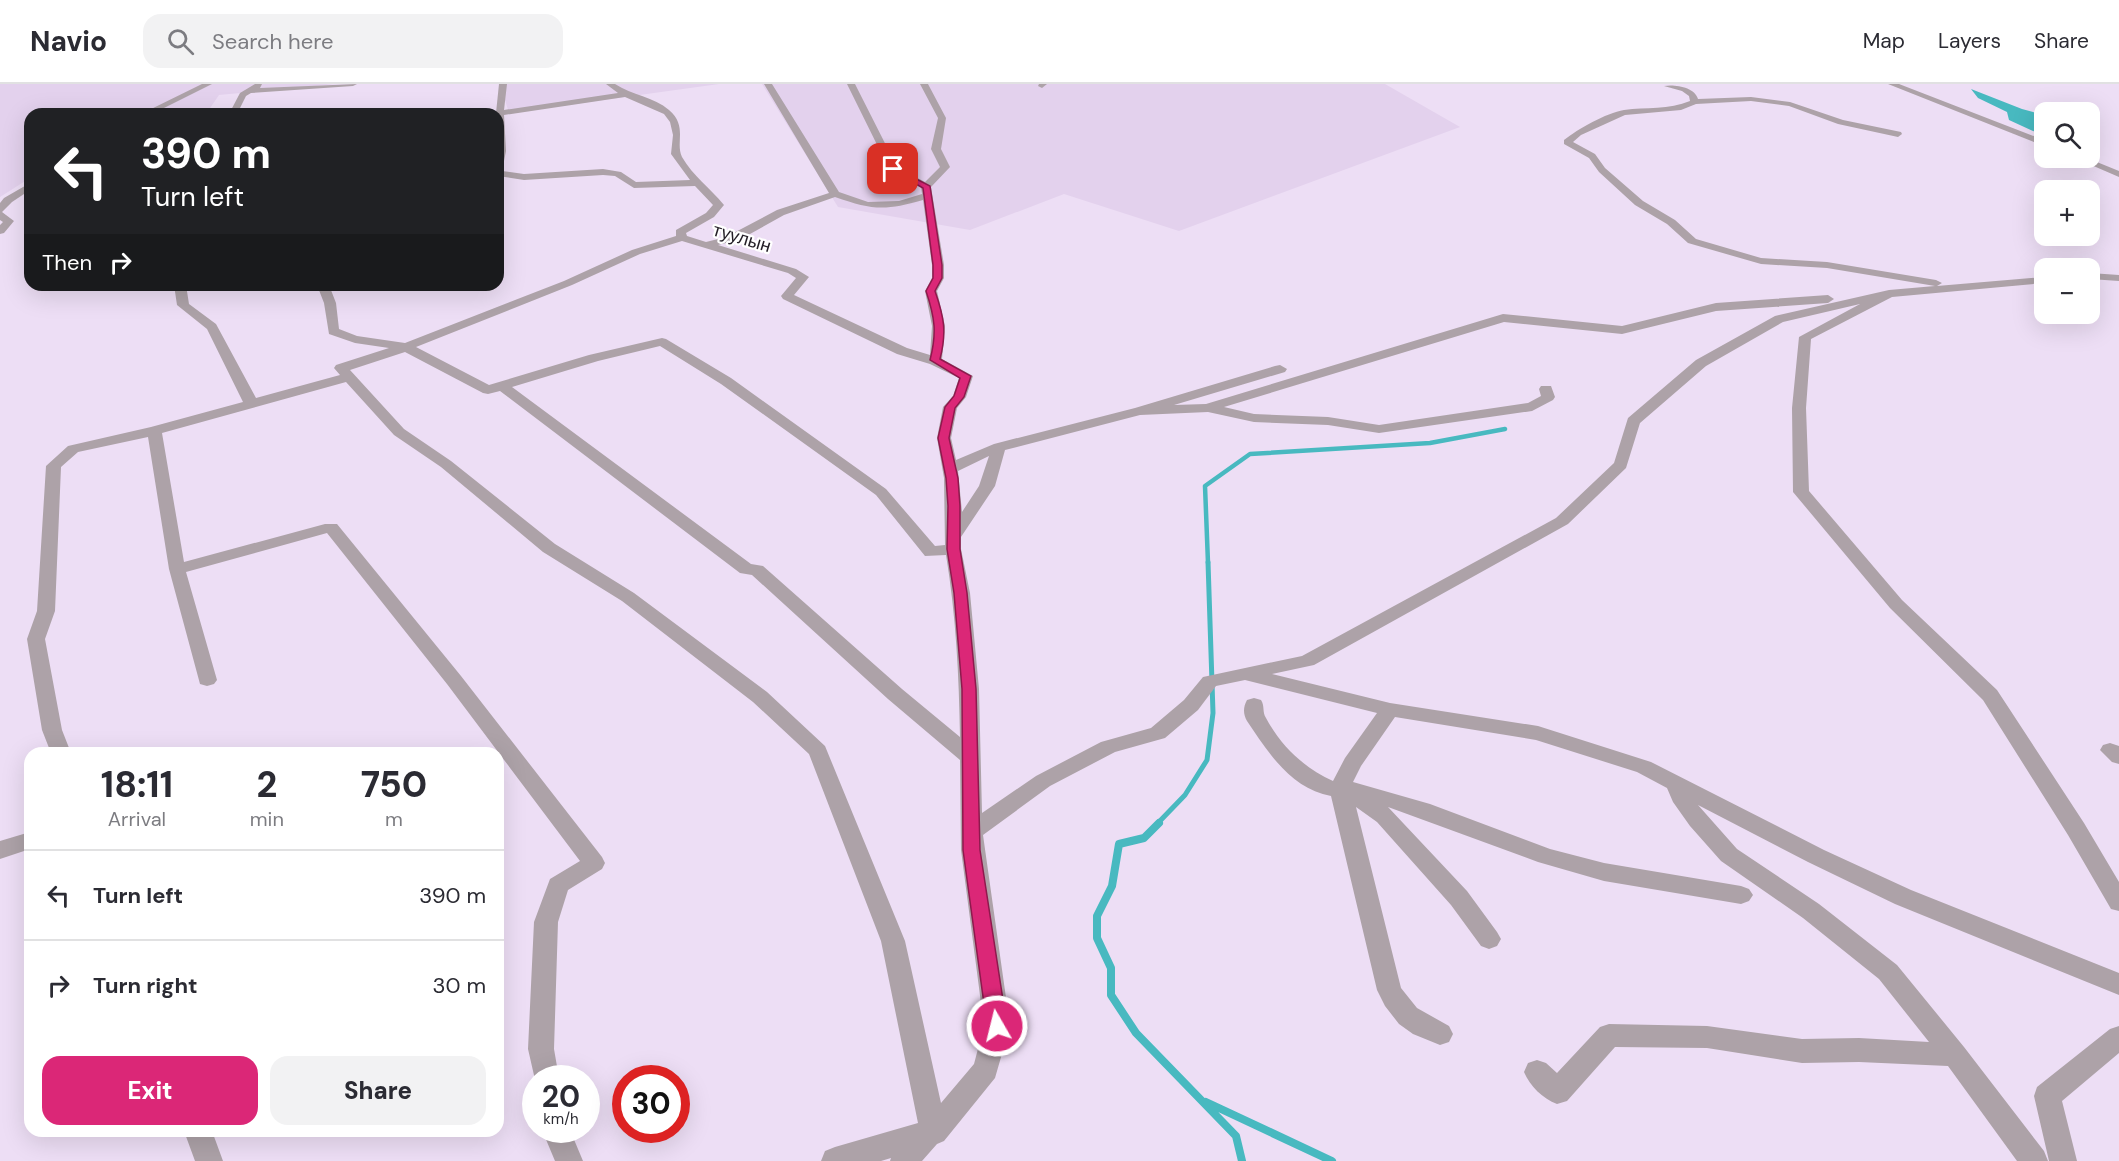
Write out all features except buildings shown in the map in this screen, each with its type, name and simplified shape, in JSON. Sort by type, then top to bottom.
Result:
[{"type":"street","points":[[158,108],[208,84]]},
{"type":"street","points":[[236,108],[243,95],[261,84]]},
{"type":"street","points":[[249,91],[353,84]]},
{"type":"street","points":[[501,108],[503,84]]},
{"type":"street","points":[[610,84],[664,110],[676,124],[679,138],[676,154],[718,205],[710,215],[680,232],[682,238],[636,252],[567,283],[406,347],[341,368],[399,432],[446,464],[549,548],[628,597],[760,697],[818,751],[893,941],[931,1133]]},
{"type":"street","points":[[768,84],[835,194]]},
{"type":"street","points":[[851,84],[893,169],[927,191],[938,265],[938,278],[931,291],[938,314],[941,339],[935,360],[966,376],[959,397],[950,407],[944,438],[954,506],[953,544],[961,593],[969,689],[971,832],[997,1026],[986,1070],[904,1161]]},
{"type":"street","points":[[703,243],[723,243],[752,231],[771,216],[835,194],[867,205],[899,204],[927,191],[945,167],[936,149],[942,118],[924,84]]},
{"type":"street","points":[[1892,84],[2034,139]]},
{"type":"street","points":[[1664,85],[1690,91],[1709,100],[1751,99],[1790,104],[1841,122],[1898,134]]},
{"type":"street","points":[[1690,91],[1681,108],[1623,113],[1578,133],[1567,142],[1592,156],[1602,170],[1639,203],[1671,222],[1692,241],[1743,258],[1827,264],[1962,288]]},
{"type":"street","points":[[504,112],[627,94]]},
{"type":"street","points":[[2100,166],[2119,174]]},
{"type":"street","points":[[504,173],[524,177],[603,172],[618,174],[634,185],[699,183]]},
{"type":"street","points":[[0,210],[8,200],[24,190]]},
{"type":"street","points":[[0,215],[9,221],[0,231]]},
{"type":"street","name":"туулын","points":[[682,238],[792,271],[803,277],[786,296],[902,351],[935,360]]},
{"type":"street","points":[[2100,277],[2119,278]]},
{"type":"street","points":[[1140,411],[1207,408],[1503,318],[1622,330],[1716,307],[2034,281]]},
{"type":"street","points":[[181,291],[183,305],[212,327],[250,403]]},
{"type":"street","points":[[325,291],[330,303],[333,332],[355,339],[406,347],[488,390],[594,358],[662,342],[726,381],[881,492],[931,552],[953,544],[987,486],[999,447]]},
{"type":"street","points":[[971,832],[1043,781],[1108,747],[1158,733],[1191,705],[1210,681],[1307,661],[1562,521],[1621,465],[1633,421],[1701,363],[1779,319],[1889,294]]},
{"type":"street","points":[[1889,294],[1805,337],[1799,408],[1801,492],[1896,604],[1990,695],[2076,829],[2119,902]]},
{"type":"street","points":[[950,469],[989,450],[1140,411],[1280,369]]},
{"type":"street","points":[[59,747],[52,730],[36,639],[46,611],[54,466],[74,449],[154,431],[348,378]]},
{"type":"street","points":[[501,385],[746,568],[758,570],[895,694],[970,757]]},
{"type":"street","points":[[1207,408],[1254,418],[1328,421],[1379,429],[1532,407],[1548,397],[1546,389]]},
{"type":"street","points":[[154,431],[177,569],[207,680]]},
{"type":"street","points":[[177,569],[331,527],[454,680],[594,863],[558,885],[546,922],[541,1049],[544,1065]]},
{"type":"street","points":[[1244,674],[1390,710],[1538,733],[1644,767],[1816,856],[1904,897],[2119,984]]},
{"type":"street","points":[[1254,705],[1254,716],[1278,751],[1297,771],[1328,788],[1359,790],[1422,810],[1546,856],[1604,872],[1741,895]]},
{"type":"street","points":[[1390,710],[1352,763],[1340,789],[1350,822],[1365,897],[1389,990],[1399,1006],[1416,1024],[1440,1034]]},
{"type":"street","points":[[1675,782],[1681,797],[1698,820],[1729,855],[1811,911],[1888,972],[1955,1055],[2034,1161]]},
{"type":"street","points":[[1340,789],[1357,796],[1385,816],[1459,898],[1489,939]]},
{"type":"street","points":[[0,850],[24,842]]},
{"type":"street","points":[[1537,1072],[1557,1092],[1609,1035],[1707,1037],[1802,1051],[1859,1050],[1955,1055]]},
{"type":"street","points":[[2063,1161],[2047,1096],[2119,1037]]},
{"type":"street","points":[[835,1161],[931,1133]]},
{"type":"street","points":[[200,1137],[209,1161]]},
{"type":"street","points":[[561,1143],[569,1161]]},
{"type":"shaded area","points":[[0,84],[336,84],[219,95],[210,108],[24,108],[24,182],[0,197]]},
{"type":"shaded area","points":[[500,84],[719,84],[509,113]]},
{"type":"shaded area","points":[[762,84],[1385,84],[1460,127],[1179,231],[1064,194],[970,230],[838,207]]},
{"type":"water","points":[[1971,89],[2034,112],[2034,131],[2009,120],[2007,112],[1978,98]]},
{"type":"waterway","points":[[1208,563],[1205,486],[1250,454],[1430,443],[1505,429]]},
{"type":"waterway","points":[[1157,824],[1185,795],[1207,760],[1213,713],[1208,562]]},
{"type":"waterway","points":[[1159,823],[1144,838],[1119,844],[1112,886],[1097,916],[1097,938],[1111,968],[1111,995],[1136,1033],[1236,1136],[1242,1161]]},
{"type":"waterway","points":[[1206,1102],[1332,1161]]},
{"type":"route","points":[[893,169],[926,186],[928,213],[938,265],[938,278],[931,291],[938,314],[941,339],[935,360],[966,376],[959,397],[950,407],[944,438],[952,478],[953,549],[961,593],[969,689],[972,850],[997,1026]]}]
